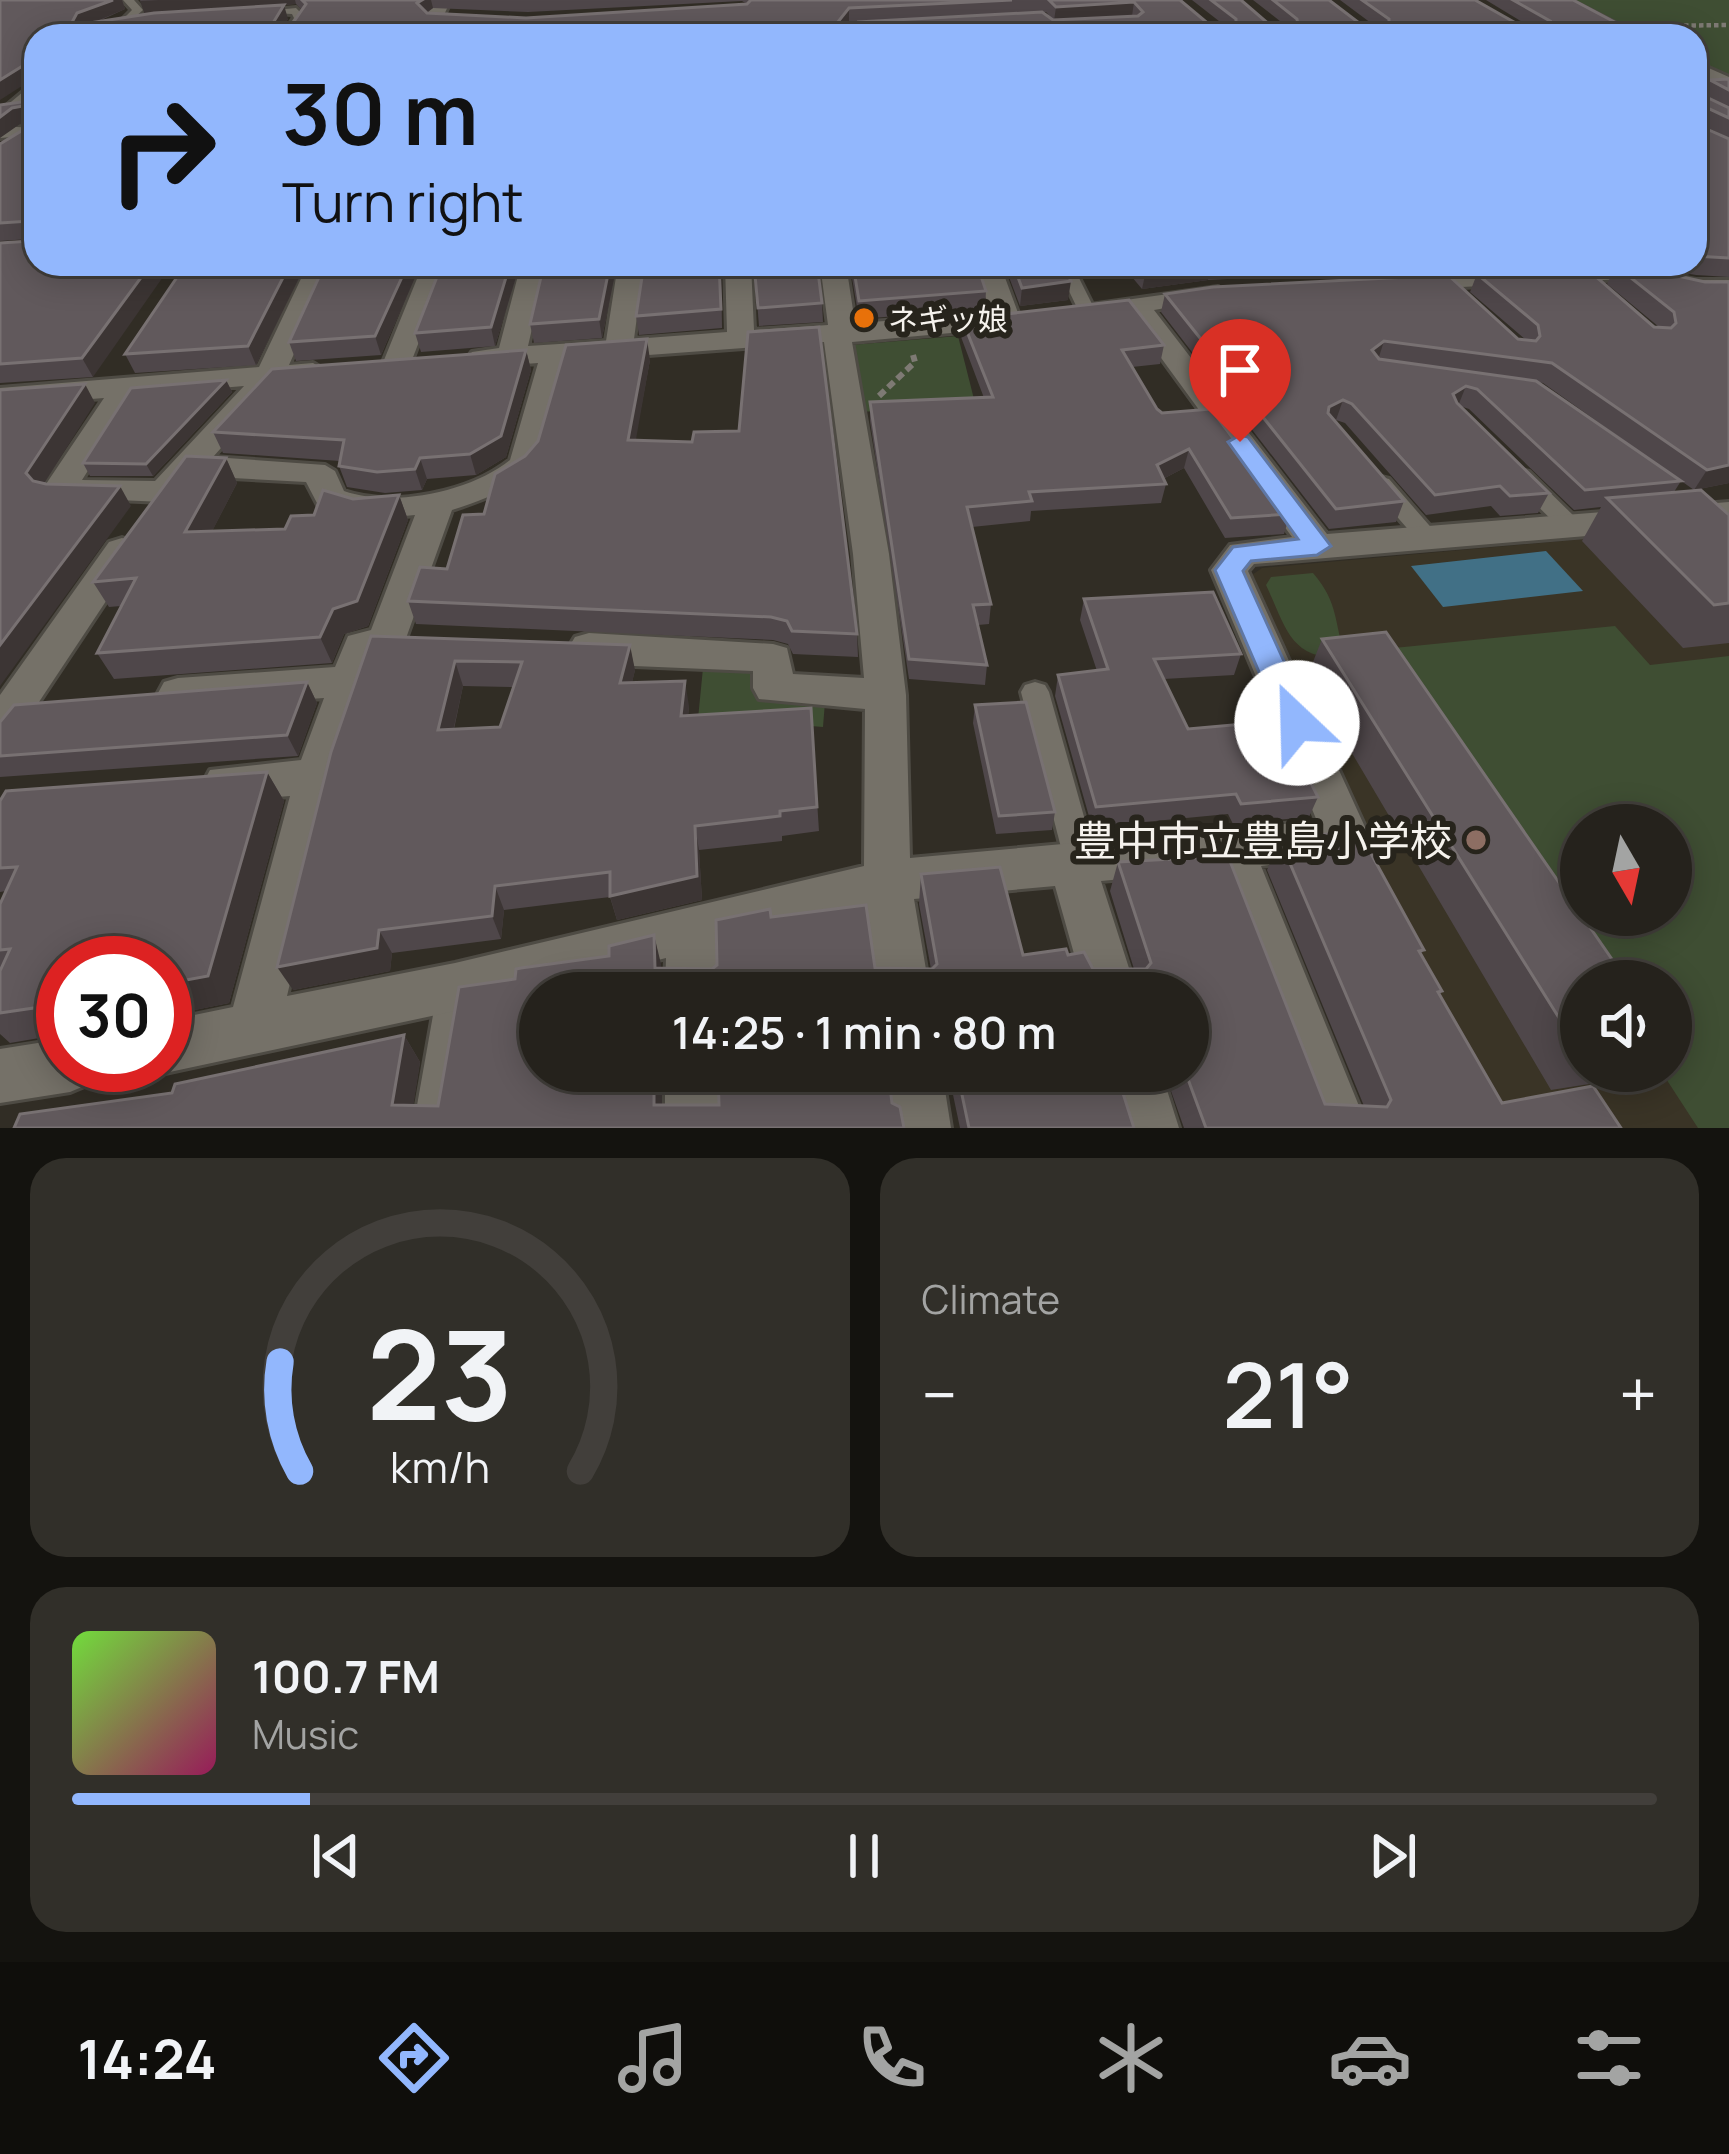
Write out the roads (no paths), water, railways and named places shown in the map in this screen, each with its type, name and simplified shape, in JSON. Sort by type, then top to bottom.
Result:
[{"type":"street","points":[[430,24],[443,0]]},
{"type":"street","points":[[1557,0],[1606,24]]},
{"type":"street","points":[[433,18],[457,19]]},
{"type":"street","points":[[6,717],[175,479],[270,376],[316,276]]},
{"type":"street","points":[[433,276],[408,364],[1030,319],[1208,292],[1245,292]]},
{"type":"street","points":[[512,355],[531,276]]},
{"type":"street","points":[[619,347],[629,276]]},
{"type":"street","points":[[739,276],[741,340]]},
{"type":"street","points":[[840,276],[842,334],[838,342],[871,554],[886,695],[887,881],[901,972]]},
{"type":"street","points":[[996,276],[1030,319]]},
{"type":"street","points":[[1197,276],[1208,292]]},
{"type":"street","points":[[1377,284],[1527,276]]},
{"type":"street","points":[[1650,276],[1696,288],[1729,288]]},
{"type":"street","points":[[1136,305],[1317,546]]},
{"type":"street","points":[[128,353],[115,388],[59,490],[313,472],[323,478],[330,498],[362,508],[437,503],[519,470],[526,462],[555,352]]},
{"type":"street","points":[[0,397],[333,370]]},
{"type":"street","points":[[386,641],[437,503]]},
{"type":"street","points":[[192,1042],[455,986],[887,881],[1347,838],[1229,570],[1243,553],[1570,526],[1709,509]]},
{"type":"street","points":[[253,1030],[317,776],[362,646],[386,641],[433,645]]},
{"type":"street","points":[[545,650],[587,651],[589,646],[773,658],[773,688],[886,695]]},
{"type":"street","points":[[150,695],[349,681]]},
{"type":"street","points":[[6,717],[58,703]]},
{"type":"street","points":[[181,787],[317,776]]},
{"type":"street","points":[[1231,849],[1340,1128]]},
{"type":"street","points":[[1077,863],[1106,972]]},
{"type":"street","points":[[691,929],[691,972]]},
{"type":"street","points":[[0,1076],[36,1070]]},
{"type":"street","points":[[692,1092],[693,1128]]},
{"type":"street","points":[[918,1092],[923,1128]]},
{"type":"street","points":[[1140,1092],[1151,1128]]},
{"type":"lane","points":[[124,24],[138,10],[128,0]]},
{"type":"lane","points":[[240,13],[296,10],[300,18],[296,24]]},
{"type":"lane","points":[[129,24],[151,20]]},
{"type":"lane","points":[[1070,276],[1088,312]]},
{"type":"lane","points":[[1582,276],[1610,299]]},
{"type":"lane","points":[[1507,463],[1570,526]]},
{"type":"lane","points":[[1365,466],[1426,537]]},
{"type":"lane","points":[[1035,692],[1077,863]]},
{"type":"lane","points":[[432,1128],[455,986]]},
{"type":"water","points":[[1546,551],[1583,591],[1443,607],[1411,566]]},
{"type":"place","name":"ネギッ娘","points":[[864,318]]},
{"type":"place","name":"豊中市立豊島小学校","points":[[1476,840]]}]
